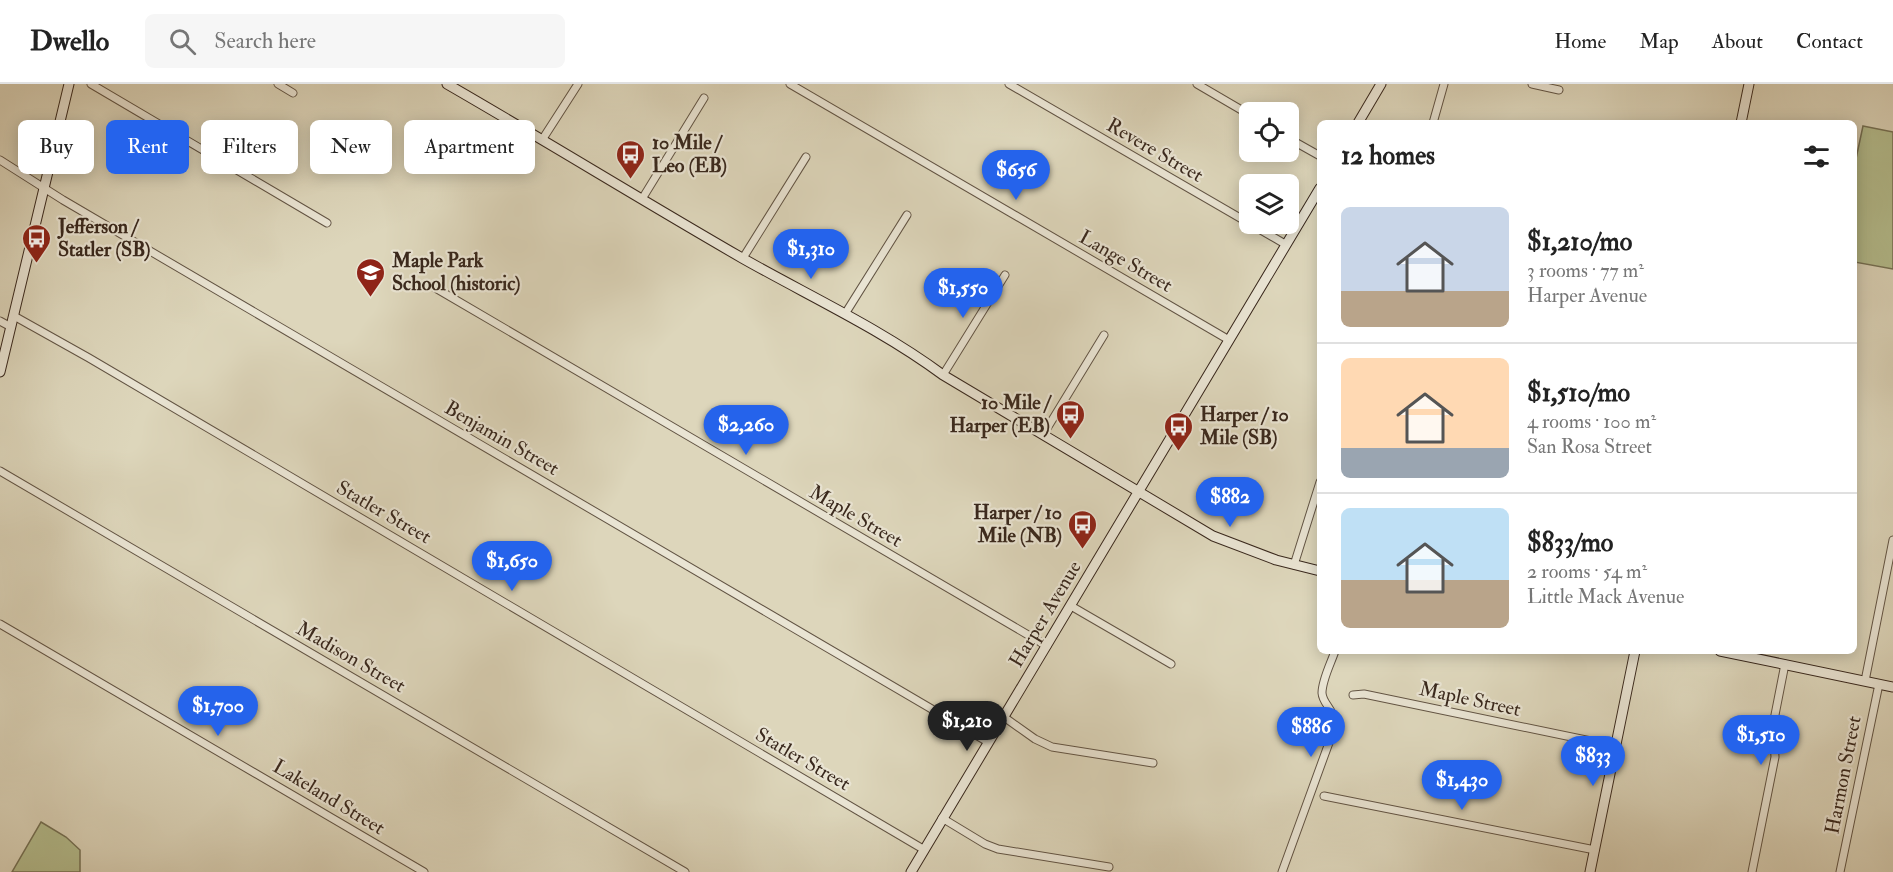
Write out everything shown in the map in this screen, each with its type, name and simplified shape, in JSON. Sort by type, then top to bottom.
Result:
[{"type":"main road","points":[[0,372],[69,84]]},
{"type":"main road","points":[[448,84],[743,258],[845,314],[1213,536],[1250,551],[1317,570]]},
{"type":"main road","points":[[1360,120],[1382,84]]},
{"type":"main road","points":[[1742,120],[1749,84]]},
{"type":"main road","name":"Harper Avenue","points":[[911,872],[1317,193]]},
{"type":"main road","points":[[1590,872],[1634,654]]},
{"type":"main road","points":[[1735,654],[1893,687]]},
{"type":"street","points":[[92,84],[327,223]]},
{"type":"street","points":[[278,84],[292,93]]},
{"type":"street","points":[[542,140],[578,84]]},
{"type":"street","name":"Lange Street","points":[[790,84],[1229,340]]},
{"type":"street","name":"Revere Street","points":[[1009,84],[1285,244]]},
{"type":"street","points":[[1197,84],[1239,109]]},
{"type":"street","points":[[1433,120],[1444,84]]},
{"type":"street","points":[[1532,84],[1559,90]]},
{"type":"street","points":[[642,199],[704,98]]},
{"type":"street","points":[[1299,144],[1317,154]]},
{"type":"street","points":[[743,258],[806,157]]},
{"type":"street","name":"Benjamin Street","points":[[0,160],[73,206],[988,742]]},
{"type":"street","points":[[845,314],[907,215]]},
{"type":"street","points":[[943,375],[1005,275]]},
{"type":"street","name":"Maple Street","points":[[432,286],[1047,646]]},
{"type":"street","name":"Statler Street","points":[[14,316],[89,357],[923,849]]},
{"type":"street","points":[[0,321],[11,327]]},
{"type":"street","points":[[1043,435],[1104,335]]},
{"type":"street","name":"Madison Street","points":[[0,471],[685,872]]},
{"type":"street","points":[[1294,565],[1317,492]]},
{"type":"street","points":[[1864,681],[1893,540]]},
{"type":"street","points":[[1071,606],[1171,664]]},
{"type":"street","name":"Lakeland Street","points":[[0,624],[424,872]]},
{"type":"street","points":[[1282,872],[1334,729],[1334,716],[1322,692],[1334,654]]},
{"type":"street","points":[[1752,872],[1775,757],[1773,725],[1785,664]]},
{"type":"street","name":"Harmon Street","points":[[1840,872],[1879,684]]},
{"type":"street","name":"Maple Street","points":[[1353,695],[1364,694],[1615,746]]},
{"type":"street","points":[[1004,717],[1035,740],[1052,747],[1153,764]]},
{"type":"street","points":[[1324,796],[1595,850]]},
{"type":"street","points":[[942,818],[985,844],[998,849],[1109,867]]},
{"type":"green space","points":[[1863,126],[1893,132],[1893,269],[1857,262],[1857,154]]},
{"type":"green space","points":[[41,822],[66,837],[80,850],[80,872],[12,872]]},
{"type":"place","name":"10 Mile / Leo (EB)","points":[[631,180]]},
{"type":"place","name":"Jefferson / Statler (SB)","points":[[37,264]]},
{"type":"place","name":"Maple Park School (historic)","points":[[371,298]]},
{"type":"place","name":"10 Mile / Harper (EB)","points":[[1071,440]]},
{"type":"place","name":"Harper / 10 Mile (SB)","points":[[1179,452]]},
{"type":"place","name":"Harper / 10 Mile (NB)","points":[[1083,550]]}]
